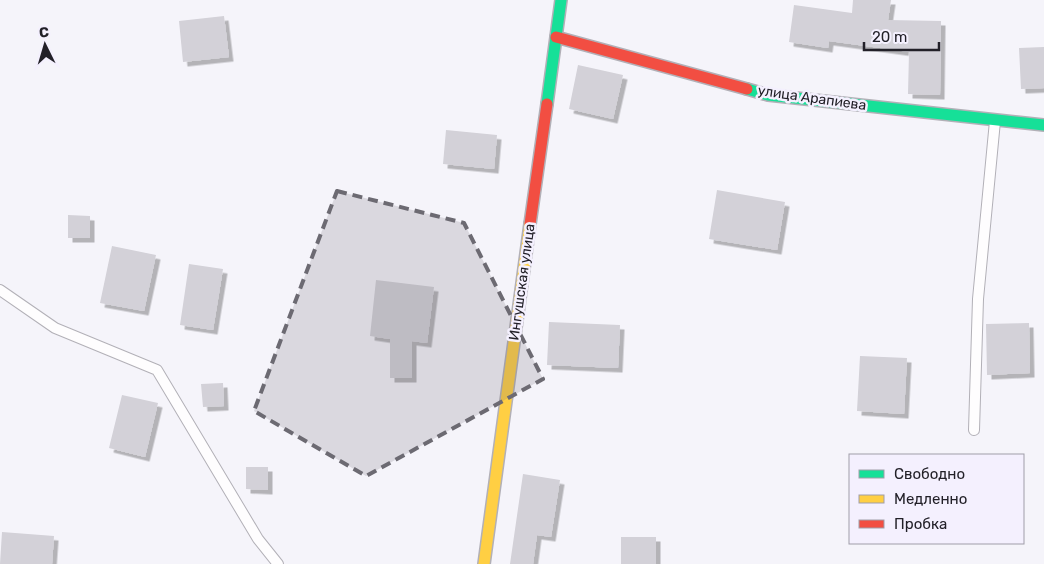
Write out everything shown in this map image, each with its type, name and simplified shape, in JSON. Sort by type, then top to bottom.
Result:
[{"type":"street","name":"Ингушская улица","points":[[484,564],[561,0]]},
{"type":"street","name":"улица Арапиева","points":[[556,37],[768,95],[1044,125]]},
{"type":"lane","points":[[974,430],[978,299],[995,120]]},
{"type":"lane","points":[[0,290],[55,328],[156,370],[258,539],[278,564]]},
{"type":"highlighted area","points":[[337,191],[464,223],[543,379],[366,476],[254,411]]},
{"type":"building","points":[[853,0],[891,0],[888,20],[941,21],[940,95],[908,94],[909,52],[829,41],[828,48],[789,42],[794,5],[852,13]]},
{"type":"building","points":[[224,16],[229,57],[183,62],[179,21]]},
{"type":"building","points":[[1044,47],[1044,88],[1021,89],[1019,48]]},
{"type":"building","points":[[578,65],[623,75],[613,119],[569,109]]},
{"type":"building","points":[[446,130],[497,135],[494,169],[443,164]]},
{"type":"building","points":[[717,190],[785,202],[777,250],[709,239]]},
{"type":"building","points":[[68,215],[90,216],[90,238],[68,238]]},
{"type":"building","points":[[112,246],[156,255],[144,311],[100,303]]},
{"type":"building","points":[[189,264],[223,269],[213,330],[180,325]]},
{"type":"building","points":[[376,280],[434,287],[427,343],[412,341],[412,378],[390,378],[390,339],[370,336]]},
{"type":"building","points":[[549,322],[620,325],[618,368],[547,365]]},
{"type":"building","points":[[1029,323],[1030,373],[987,375],[986,324]]},
{"type":"building","points":[[860,356],[907,358],[904,414],[857,411]]},
{"type":"building","points":[[223,383],[224,406],[203,407],[201,384]]},
{"type":"building","points":[[122,395],[158,403],[145,457],[109,448]]},
{"type":"building","points":[[246,467],[268,467],[268,490],[246,489]]},
{"type":"building","points":[[523,474],[560,480],[551,537],[537,535],[533,564],[510,564]]},
{"type":"building","points":[[2,532],[54,536],[52,564],[0,564]]},
{"type":"building","points":[[621,537],[656,537],[656,564],[621,564]]},
{"type":"traffic: fast","points":[[547,104],[561,0]]},
{"type":"traffic: fast","points":[[747,89],[768,95],[1044,125]]},
{"type":"traffic: slow","points":[[484,564],[530,224]]},
{"type":"traffic: jam","points":[[556,37],[747,89]]},
{"type":"traffic: jam","points":[[530,224],[547,104]]}]
